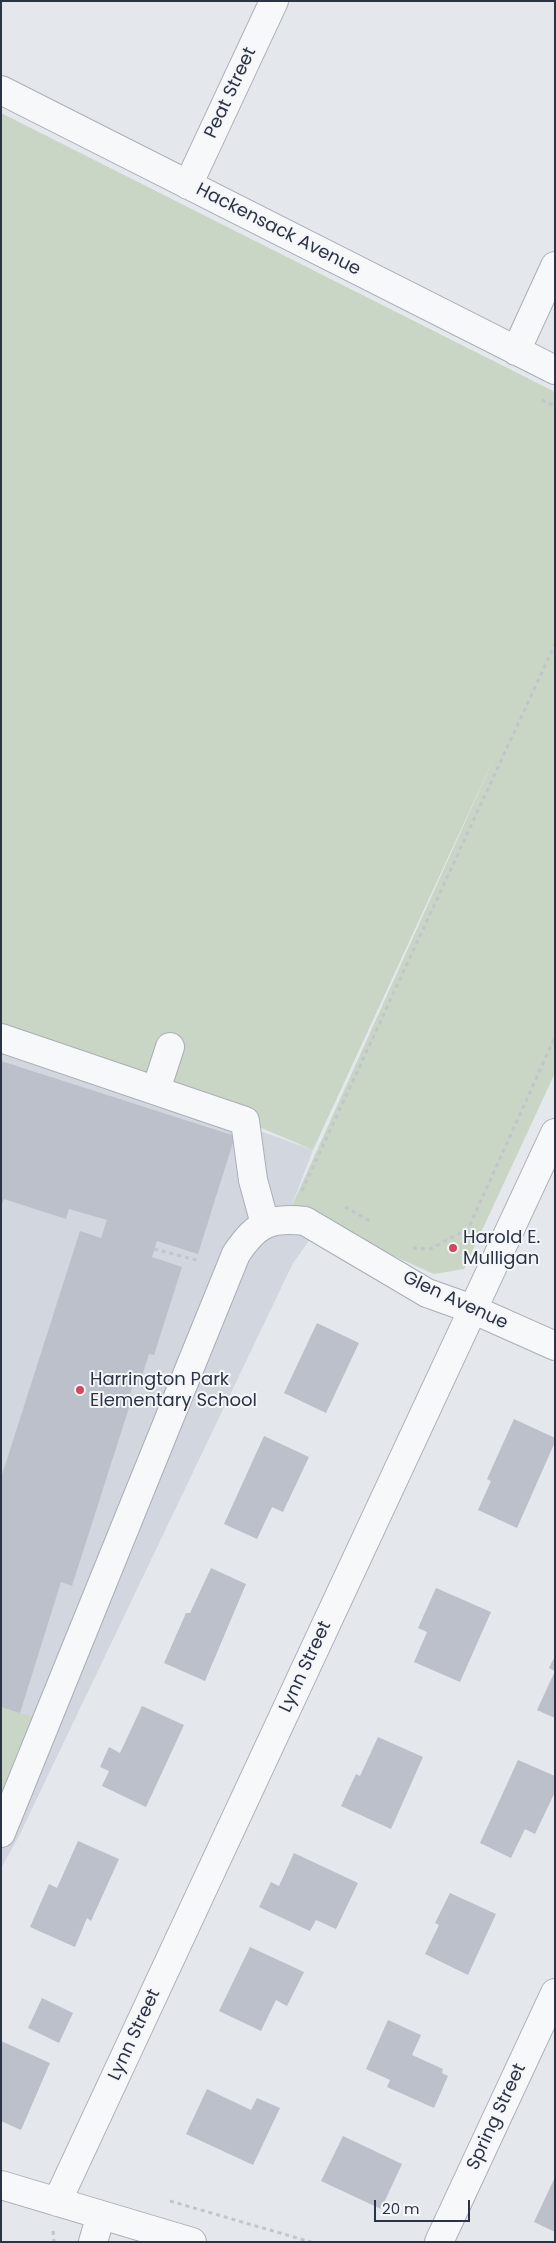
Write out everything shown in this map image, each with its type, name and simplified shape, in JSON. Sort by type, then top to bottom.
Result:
[{"type":"street","name":"Peat Street","points":[[188,185],[274,1]]},
{"type":"street","name":"Hackensack Avenue","points":[[1,90],[555,370]]},
{"type":"street","points":[[516,350],[555,266]]},
{"type":"street","points":[[1,1038],[245,1121],[254,1180],[262,1213],[236,1254],[1,1833]]},
{"type":"street","points":[[156,1090],[170,1047]]},
{"type":"street","name":"Lynn Street","points":[[58,2202],[555,1133]]},
{"type":"street","name":"Glen Avenue","points":[[262,1213],[305,1221],[428,1293],[472,1309],[555,1346]]},
{"type":"street","name":"Spring Street","points":[[439,2242],[555,1993]]},
{"type":"street","points":[[1,2186],[192,2242]]},
{"type":"street","points":[[93,2242],[101,2215]]},
{"type":"path","points":[[262,1213],[277,1198],[299,1196],[555,644]]},
{"type":"path","points":[[410,1247],[430,1249],[468,1229],[555,1037]]},
{"type":"path","points":[[343,1206],[352,1209],[375,1224]]},
{"type":"path","points":[[154,1249],[202,1262],[205,1256]]},
{"type":"shaded area","points":[[1,1039],[313,1150],[290,1210],[318,1228],[293,1263],[18,1838],[1,1868]]},
{"type":"green space","points":[[1,113],[555,392],[555,1073],[464,1269],[434,1274],[290,1210],[499,747],[313,1150],[245,1121],[1,1038]]},
{"type":"green space","points":[[1,1707],[46,1721],[1,1833]]},
{"type":"building","name":"Harrington Park Elementary School","points":[[1,1061],[235,1136],[198,1254],[157,1241],[152,1257],[182,1267],[154,1355],[149,1354],[139,1386],[133,1384],[130,1394],[133,1395],[72,1586],[61,1582],[20,1713],[1,1707],[1,1478],[80,1231],[101,1238],[107,1220],[69,1209],[66,1219],[4,1199],[1,1207]]},
{"type":"building","points":[[317,1323],[359,1343],[326,1413],[284,1393]]},
{"type":"building","points":[[514,1419],[555,1438],[555,1442],[517,1528],[478,1510],[491,1481],[487,1479]]},
{"type":"building","points":[[264,1436],[309,1457],[283,1512],[272,1507],[257,1539],[224,1524]]},
{"type":"building","points":[[211,1568],[246,1584],[205,1681],[164,1663],[186,1613],[190,1613]]},
{"type":"building","points":[[436,1588],[491,1612],[460,1682],[414,1662],[427,1632],[418,1628]]},
{"type":"building","points":[[555,1656],[555,1671],[549,1668]]},
{"type":"building","points":[[555,1671],[555,1718],[537,1710]]},
{"type":"building","points":[[142,1706],[184,1725],[146,1807],[102,1786],[109,1771],[100,1767],[109,1747],[120,1753]]},
{"type":"building","points":[[378,1737],[423,1757],[391,1829],[341,1806],[356,1774],[360,1776]]},
{"type":"building","points":[[518,1760],[555,1776],[555,1792],[535,1834],[525,1829],[511,1858],[480,1843]]},
{"type":"building","points":[[78,1841],[119,1859],[91,1921],[87,1918],[75,1947],[30,1927],[49,1884],[57,1888]]},
{"type":"building","points":[[294,1853],[358,1883],[336,1929],[316,1920],[310,1931],[259,1907],[271,1882],[279,1886]]},
{"type":"building","points":[[450,1893],[496,1914],[468,1975],[425,1954],[439,1925],[435,1923]]},
{"type":"building","points":[[250,1947],[304,1972],[287,2006],[276,2000],[261,2031],[219,2011]]},
{"type":"building","points":[[42,1998],[73,2013],[59,2043],[28,2028]]},
{"type":"building","points":[[388,2020],[421,2035],[412,2055],[443,2069],[442,2073],[448,2076],[434,2108],[387,2087],[390,2080],[366,2069]]},
{"type":"building","points":[[1,2041],[50,2063],[21,2130],[1,2121]]},
{"type":"building","points":[[207,2089],[251,2110],[257,2098],[280,2108],[253,2165],[186,2134]]},
{"type":"building","points":[[343,2136],[402,2164],[381,2209],[321,2181]]},
{"type":"building","points":[[555,2177],[555,2232],[534,2222]]},
{"type":"place","name":"Harold E. Mulligan","points":[[453,1248]]},
{"type":"place","name":"Harrington Park Elementary School","points":[[80,1390]]}]
